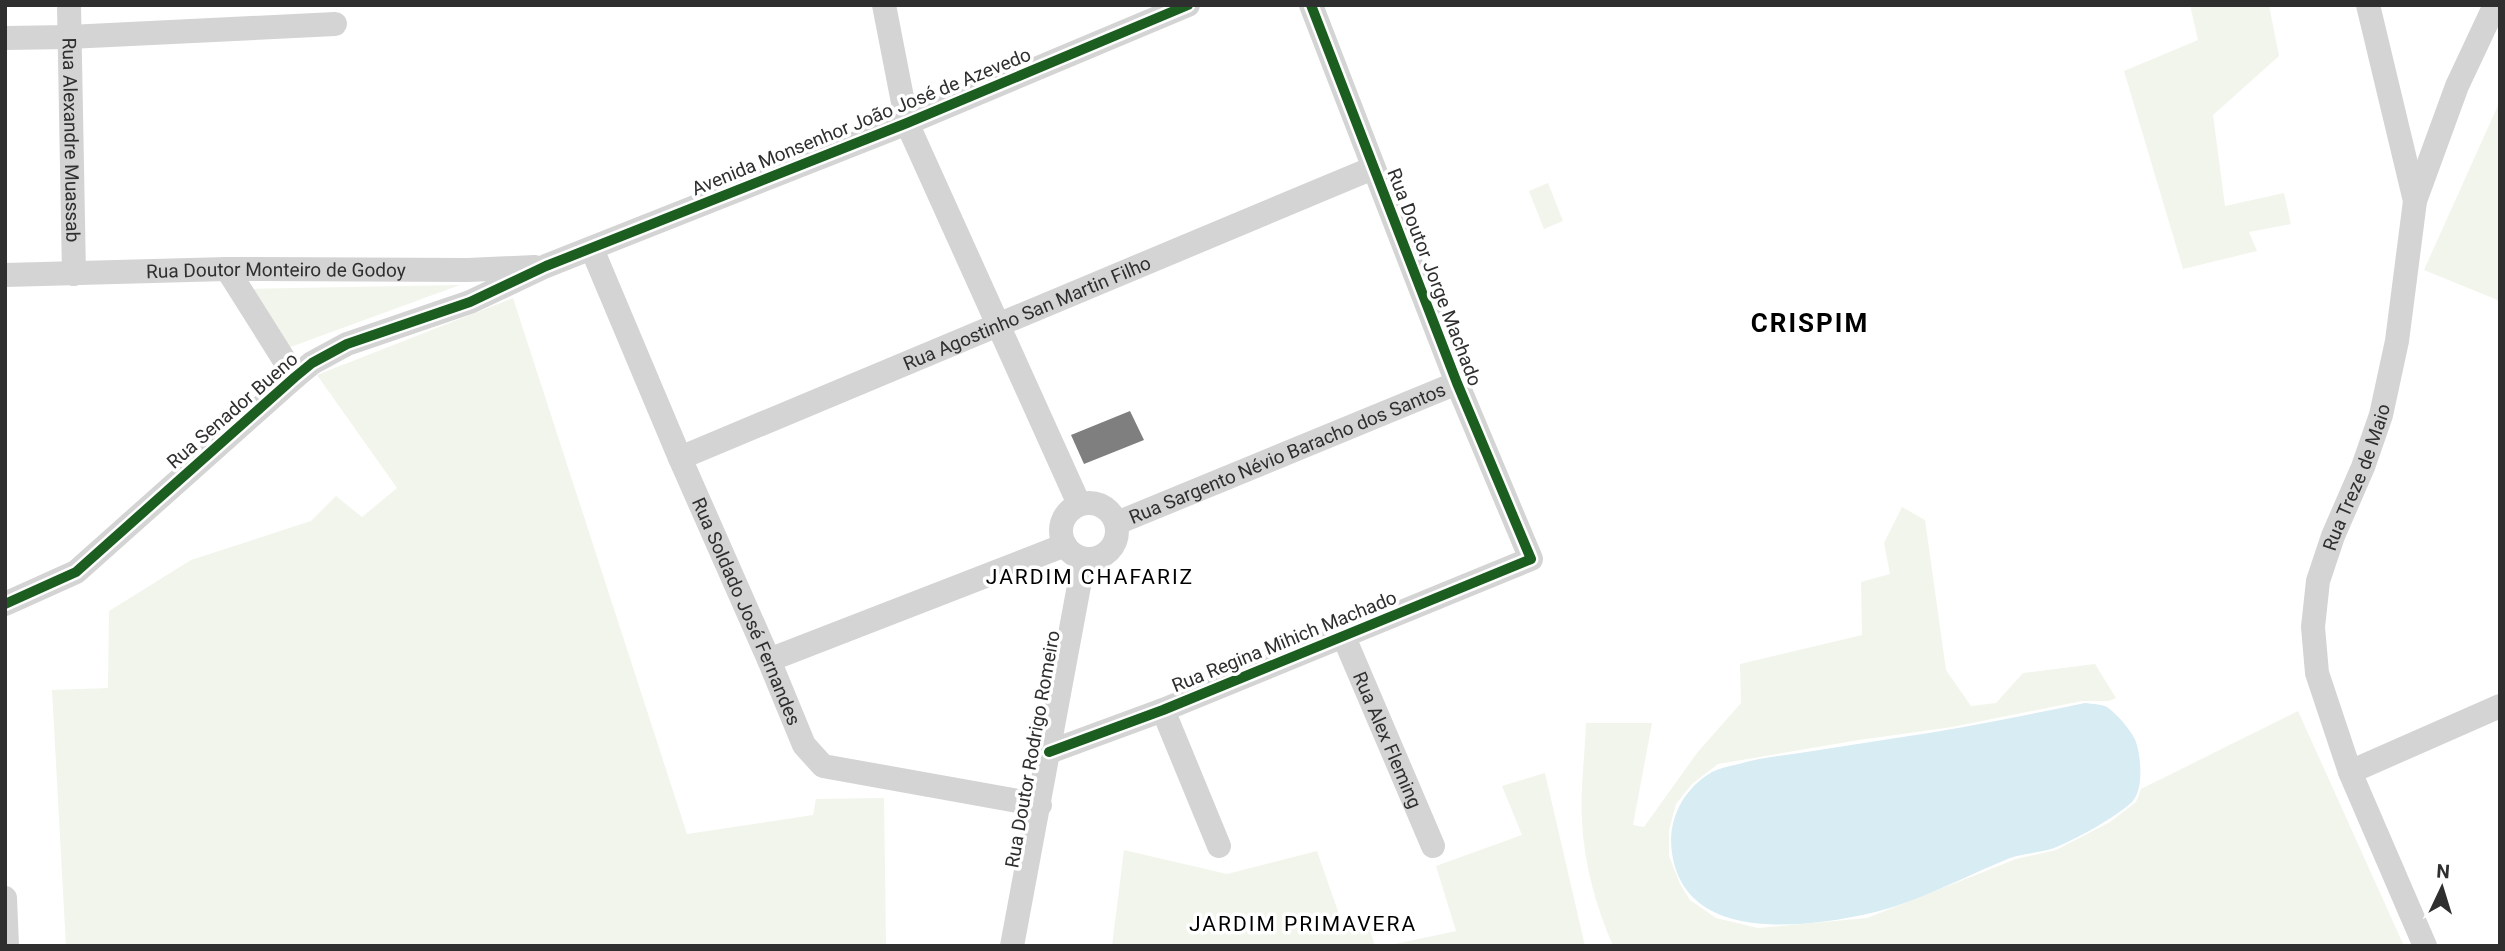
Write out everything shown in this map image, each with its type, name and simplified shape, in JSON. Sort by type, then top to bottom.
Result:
[{"type":"street","name":"Rua Alexandre Muassab","points":[[69,5],[74,274]]},
{"type":"street","points":[[884,5],[908,123],[1079,503]]},
{"type":"street","name":"Avenida Monsenhor João José de Azevedo","points":[[546,266],[908,123],[1188,5]]},
{"type":"street","name":"Rua Doutor Jorge Machado","points":[[1311,5],[1457,383],[1531,559]]},
{"type":"street","points":[[2368,5],[2415,201]]},
{"type":"street","name":"Rua Treze de Maio","points":[[2425,946],[2350,772],[2317,673],[2313,626],[2318,581],[2381,415],[2397,341],[2415,201],[2457,86],[2496,5]]},
{"type":"street","points":[[5,38],[335,23]]},
{"type":"street","name":"Rua Agostinho San Martin Filho","points":[[680,458],[1373,168]]},
{"type":"street","name":"Rua Soldado José Fernandes","points":[[593,248],[804,745],[823,765],[1040,805]]},
{"type":"street","name":"Rua Doutor Monteiro de Godoy","points":[[5,275],[227,269],[468,270],[546,266]]},
{"type":"street","name":"Rua Senador Bueno","points":[[5,604],[76,572],[312,363],[346,344],[470,302],[546,266]]},
{"type":"street","points":[[227,269],[295,377]]},
{"type":"street","points":[[468,270],[470,302]]},
{"type":"street","name":"Rua Sargento Névio Baracho dos Santos","points":[[1117,523],[1457,383]]},
{"type":"street","points":[[769,660],[1074,552],[1098,557],[1110,550],[1117,537],[1117,523],[1108,509],[1095,502],[1079,503],[1066,514],[1060,529],[1074,552]]},
{"type":"street","name":"Rua Doutor Rodrigo Romeiro","points":[[1012,946],[1049,752],[1074,552]]},
{"type":"street","name":"Rua Regina Mihich Machado","points":[[1049,752],[1163,710],[1531,559]]},
{"type":"street","name":"Rua Alex Fleming","points":[[1343,635],[1433,846]]},
{"type":"street","points":[[2350,772],[2500,706]]},
{"type":"street","points":[[1163,710],[1219,846]]},
{"type":"street","points":[[5,898],[7,946]]},
{"type":"shaded area","points":[[2190,5],[2269,5],[2279,56],[2213,115],[2225,206],[2284,193],[2291,224],[2249,232],[2257,251],[2183,269],[2124,71],[2198,40]]},
{"type":"shaded area","points":[[2500,101],[2500,301],[2424,270]]},
{"type":"shaded area","points":[[1548,183],[1563,221],[1544,229],[1529,191]]},
{"type":"shaded area","points":[[460,285],[285,349],[246,289]]},
{"type":"shaded area","points":[[513,298],[687,834],[813,815],[816,799],[884,798],[886,946],[66,946],[52,690],[108,688],[109,611],[191,560],[311,521],[336,496],[362,517],[397,488],[317,375]]},
{"type":"shaded area","points":[[1902,507],[1925,520],[1946,670],[1971,706],[1996,703],[2023,673],[2095,664],[2116,698],[2109,701],[2082,701],[1952,727],[1718,764],[1692,784],[1676,804],[1669,830],[1669,856],[1680,884],[1690,900],[1716,918],[1758,928],[1867,918],[2016,859],[2056,850],[2110,822],[2136,802],[2141,789],[2298,711],[2404,946],[1613,946],[1592,885],[1583,837],[1586,723],[1652,723],[1633,825],[1644,827],[1697,753],[1741,703],[1740,664],[1862,635],[1861,582],[1890,574],[1884,543]]},
{"type":"shaded area","points":[[2085,703],[2107,707],[2131,733],[2139,756],[2140,782],[2136,797],[2125,808],[2062,845],[2010,858],[1886,909],[1811,923],[1750,923],[1722,916],[1699,902],[1681,882],[1672,853],[1675,817],[1685,796],[1702,779],[1715,771],[1762,759],[1943,731]]},
{"type":"shaded area","points":[[1545,773],[1585,946],[1386,946],[1456,931],[1436,866],[1522,835],[1502,786]]},
{"type":"shaded area","points":[[1124,850],[1227,874],[1317,851],[1342,923],[1366,917],[1375,946],[1112,946]]},
{"type":"building","points":[[1130,411],[1144,440],[1084,464],[1071,435]]},
{"type":"cycle path","points":[[5,604],[76,572],[295,377],[312,363],[347,344],[470,302],[546,266],[907,123],[1188,5]]},
{"type":"cycle path","points":[[1049,752],[1163,710],[1531,559],[1457,383],[1311,5]]},
{"type":"district","name":"CRISPIM","points":[[1810,323]]},
{"type":"district","name":"JARDIM CHAFARIZ","points":[[1090,577]]},
{"type":"district","name":"JARDIM PRIMAVERA","points":[[1303,924]]}]
